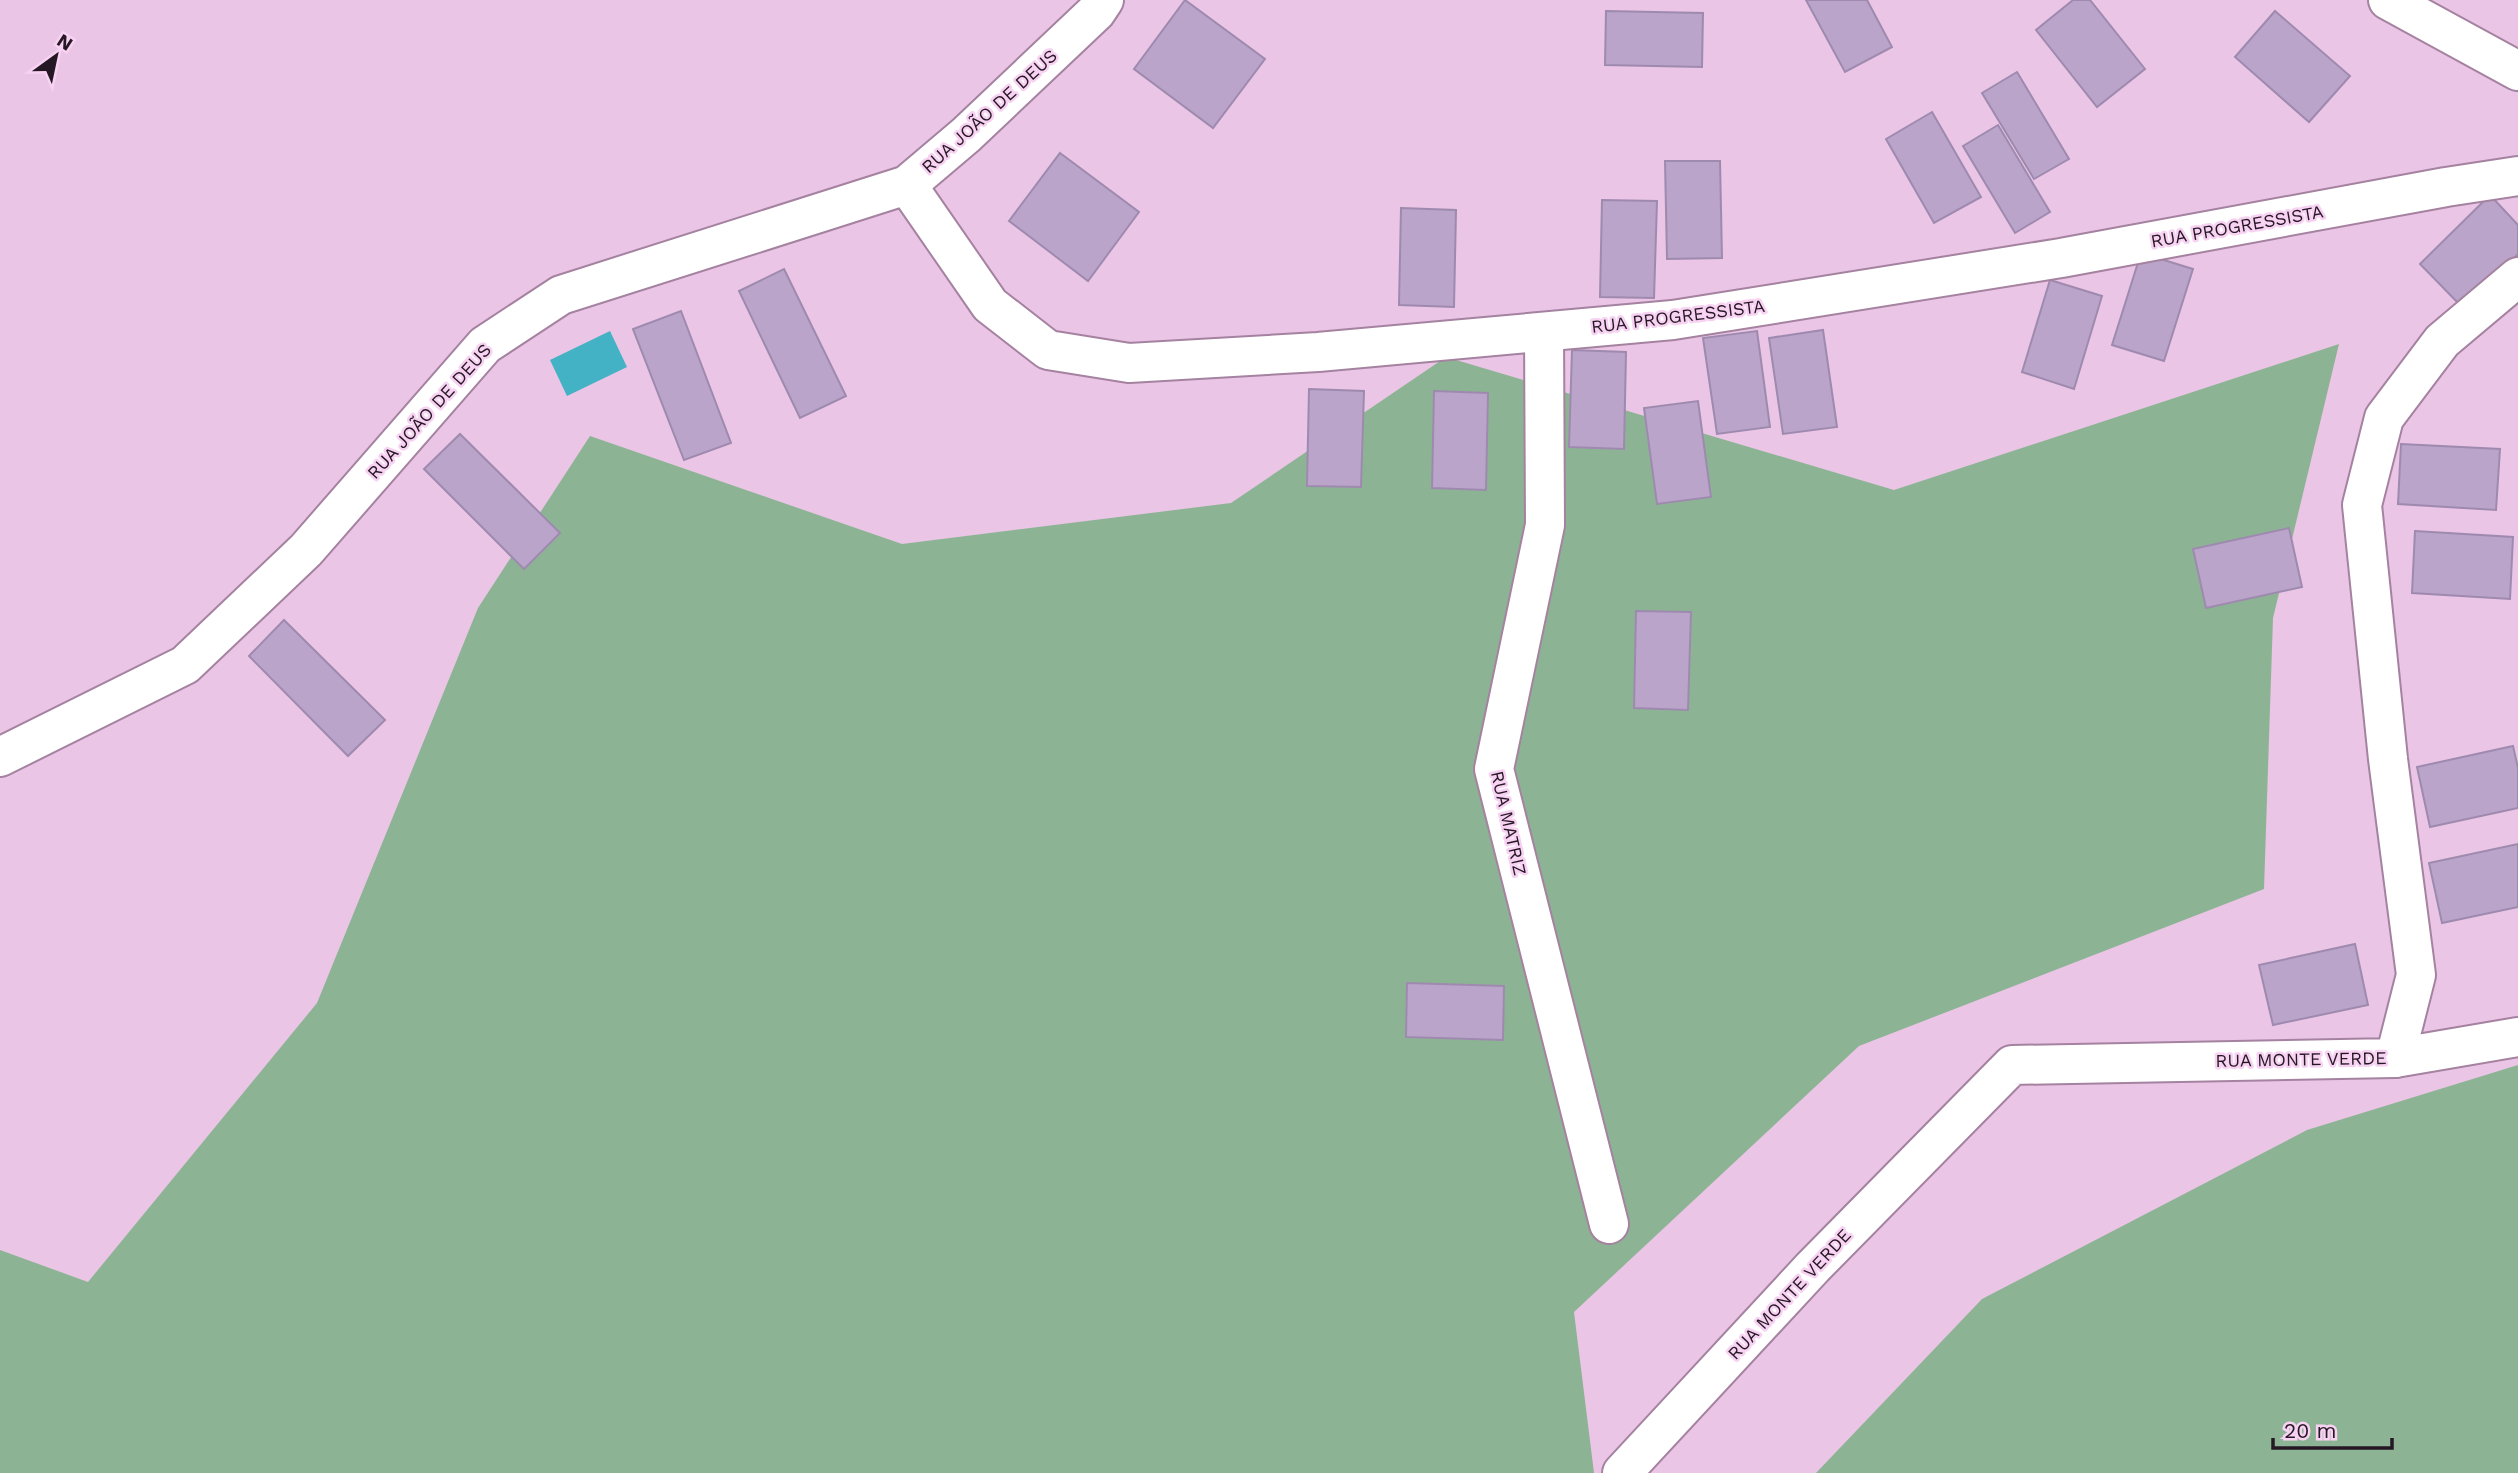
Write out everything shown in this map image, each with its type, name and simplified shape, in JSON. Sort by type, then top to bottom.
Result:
[{"type":"street","name":"RUA JOÃO DE DEUS","points":[[0,757],[185,665],[306,550],[485,345],[561,295],[907,185],[966,135],[1096,12],[1104,0]]},
{"type":"street","points":[[2405,3],[2518,71]]},
{"type":"street","name":"RUA PROGRESSISTA","points":[[907,185],[990,305],[1048,350],[1129,363],[1318,352],[1673,320],[2035,262],[2518,176]]},
{"type":"street","name":"RUA MONTE VERDE","points":[[1622,1473],[1813,1267],[2012,1065],[2395,1058],[2416,975],[2388,760],[2362,505],[2384,418],[2442,341],[2518,277]]},
{"type":"street","name":"RUA MATRIZ","points":[[1544,332],[1545,525],[1494,769],[1609,1224]]},
{"type":"street","points":[[2395,1058],[2518,1037]]},
{"type":"green space","points":[[2339,344],[2273,618],[2264,889],[1859,1046],[1574,1312],[1594,1473],[0,1473],[0,1250],[88,1282],[317,1003],[478,608],[590,436],[902,544],[1231,503],[1446,357],[1894,490]]},
{"type":"green space","points":[[2518,1065],[2518,1473],[1816,1473],[1982,1299],[2307,1130]]},
{"type":"water","points":[[610,331],[627,367],[567,396],[550,360]]},
{"type":"building","points":[[1185,0],[1265,59],[1213,128],[1134,69]]},
{"type":"building","points":[[1806,0],[1867,0],[1892,47],[1845,72]]},
{"type":"building","points":[[2073,0],[2090,0],[2145,69],[2097,107],[2036,30]]},
{"type":"building","points":[[1606,11],[1703,13],[1702,67],[1605,65]]},
{"type":"building","points":[[2275,11],[2350,76],[2309,122],[2235,57]]},
{"type":"building","points":[[2017,72],[2069,159],[2034,179],[1982,93]]},
{"type":"building","points":[[1932,112],[1981,197],[1934,223],[1886,139]]},
{"type":"building","points":[[1998,125],[2050,212],[2015,233],[1963,146]]},
{"type":"building","points":[[1060,153],[1139,212],[1088,281],[1009,221]]},
{"type":"building","points":[[1665,161],[1720,161],[1722,258],[1667,259]]},
{"type":"building","points":[[2490,195],[2518,225],[2518,254],[2463,308],[2420,264]]},
{"type":"building","points":[[1602,200],[1657,201],[1654,298],[1600,297]]},
{"type":"building","points":[[1401,208],[1456,210],[1454,307],[1399,305]]},
{"type":"building","points":[[2141,253],[2193,269],[2164,361],[2112,345]]},
{"type":"building","points":[[784,269],[846,396],[800,418],[739,291]]},
{"type":"building","points":[[2050,280],[2102,296],[2074,389],[2022,372]]},
{"type":"building","points":[[681,311],[731,443],[684,460],[633,329]]},
{"type":"building","points":[[1823,330],[1837,427],[1783,434],[1769,338]]},
{"type":"building","points":[[1757,331],[1770,427],[1717,434],[1703,338]]},
{"type":"building","points":[[1572,350],[1626,352],[1624,449],[1569,447]]},
{"type":"building","points":[[1309,389],[1364,391],[1361,487],[1307,486]]},
{"type":"building","points":[[1434,391],[1488,393],[1486,490],[1432,488]]},
{"type":"building","points":[[1698,401],[1711,497],[1657,504],[1644,408]]},
{"type":"building","points":[[460,434],[560,533],[524,569],[424,469]]},
{"type":"building","points":[[2401,444],[2500,449],[2496,510],[2398,504]]},
{"type":"building","points":[[2289,528],[2302,587],[2206,608],[2193,549]]},
{"type":"building","points":[[2415,531],[2513,537],[2510,599],[2412,593]]},
{"type":"building","points":[[1636,611],[1691,612],[1688,710],[1634,708]]},
{"type":"building","points":[[284,620],[385,720],[348,756],[249,656]]},
{"type":"building","points":[[2513,746],[2518,768],[2518,808],[2430,827],[2417,767]]},
{"type":"building","points":[[2518,844],[2518,907],[2442,923],[2429,863]]},
{"type":"building","points":[[2355,944],[2368,1005],[2273,1025],[2259,965]]},
{"type":"building","points":[[1407,983],[1504,986],[1503,1040],[1406,1037]]}]
